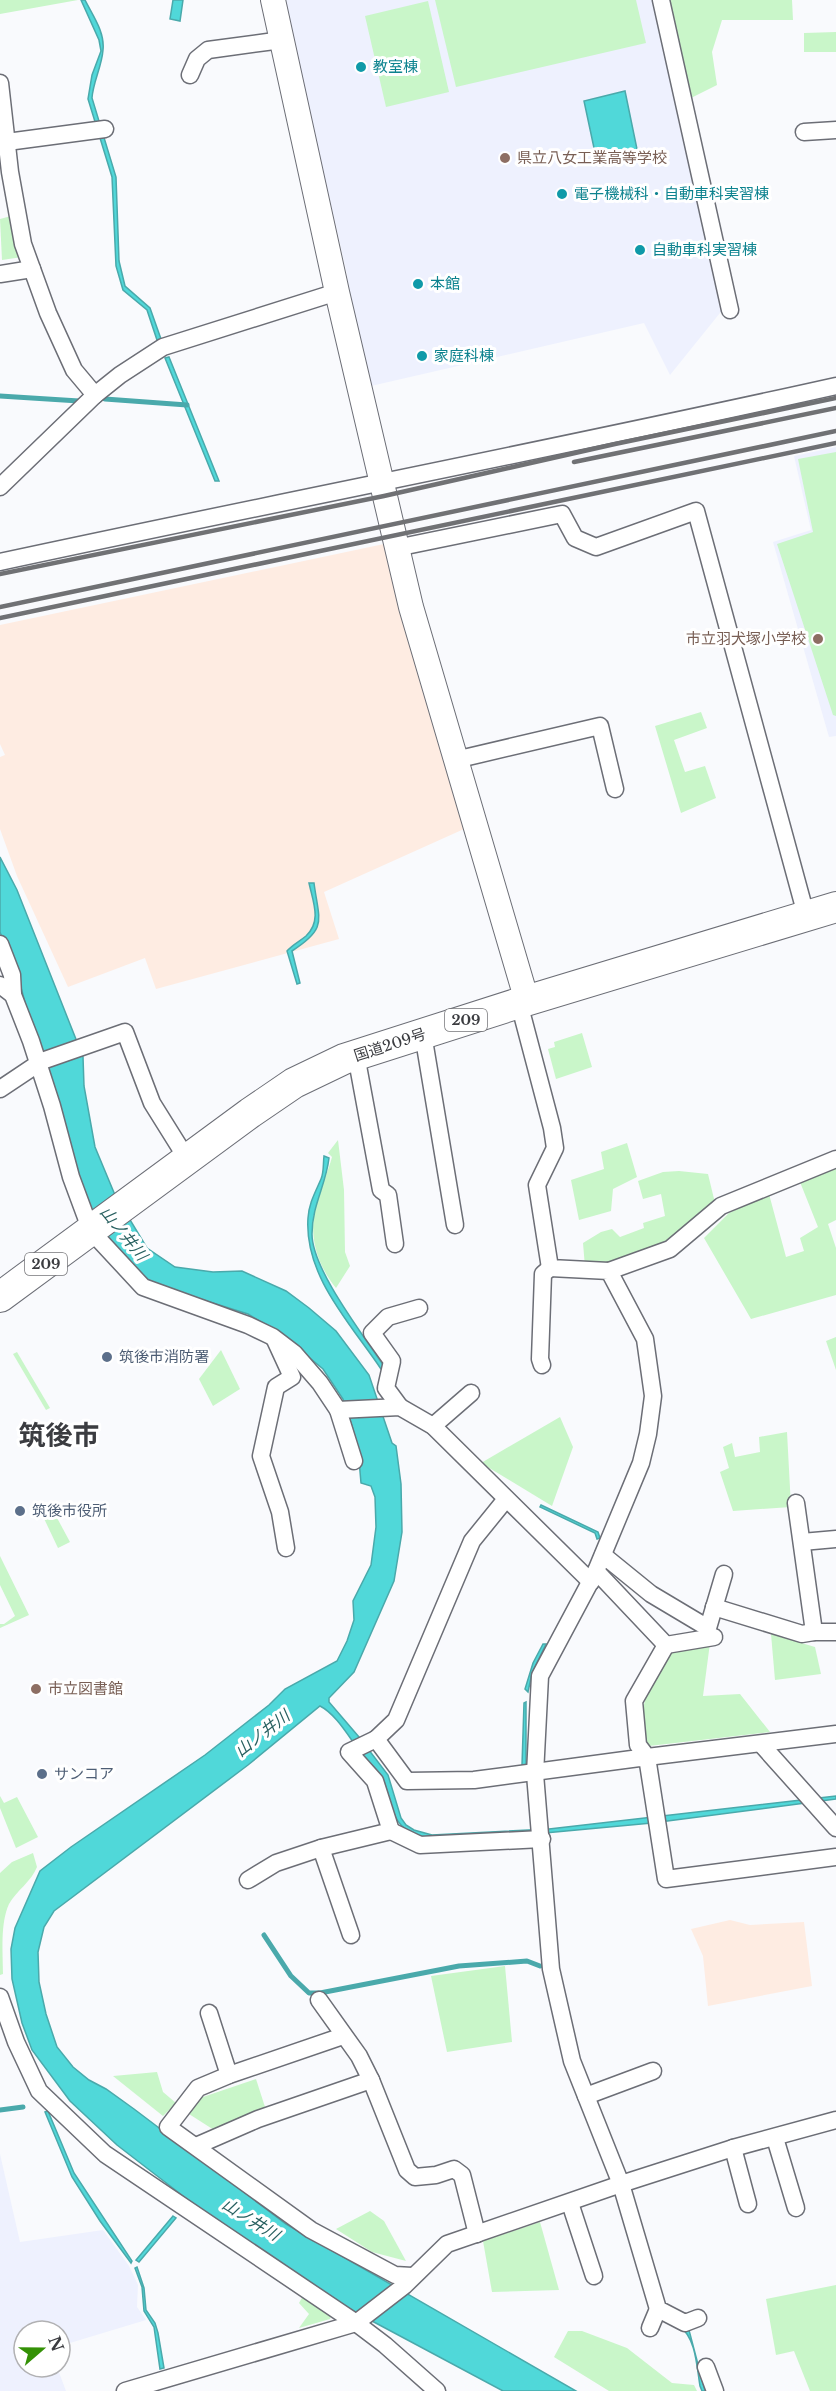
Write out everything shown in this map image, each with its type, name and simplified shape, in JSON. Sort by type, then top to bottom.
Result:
[{"type":"highway","name":"国道209号","points":[[0,1297],[294,1083],[356,1056],[423,1034],[836,907]]},
{"type":"street","points":[[273,0],[396,548],[523,1002],[552,1128],[555,1148],[537,1185],[550,1268]]},
{"type":"street","points":[[662,0],[730,310]]},
{"type":"street","points":[[190,75],[197,59],[208,50],[282,40]]},
{"type":"street","points":[[0,83],[23,243],[48,313],[74,370],[95,395]]},
{"type":"street","points":[[7,142],[105,129]]},
{"type":"street","points":[[804,132],[836,130]]},
{"type":"street","points":[[0,274],[32,269]]},
{"type":"street","points":[[0,487],[95,395],[120,375],[163,347],[337,292]]},
{"type":"street","points":[[0,562],[836,386]]},
{"type":"street","points":[[396,548],[562,514],[575,538],[596,547],[696,511],[806,915]]},
{"type":"street","points":[[455,760],[600,726],[615,789]]},
{"type":"street","points":[[0,944],[12,975],[7,990],[40,1063],[78,1197],[91,1231],[143,1287],[248,1325],[273,1337],[301,1361],[320,1383],[338,1410],[354,1461]]},
{"type":"street","points":[[0,1089],[40,1063],[124,1032],[152,1103],[187,1159]]},
{"type":"street","points":[[423,1034],[455,1225]]},
{"type":"street","points":[[356,1056],[381,1190],[388,1195],[396,1244]]},
{"type":"street","points":[[542,1365],[540,1359],[543,1274],[550,1268],[609,1271],[670,1249],[721,1206],[836,1159]]},
{"type":"street","points":[[609,1271],[645,1339],[653,1396],[648,1434],[641,1462],[596,1569],[540,1676],[535,1774],[551,1970],[572,2061],[621,2184],[658,2309],[650,2328]]},
{"type":"street","points":[[397,1408],[387,1388],[392,1361],[372,1333],[388,1317],[419,1308]]},
{"type":"street","points":[[273,1337],[292,1377],[276,1387],[261,1456],[280,1512],[286,1548]]},
{"type":"street","points":[[433,1426],[471,1393]]},
{"type":"street","points":[[338,1410],[397,1408],[433,1426],[506,1498],[596,1569],[666,1645]]},
{"type":"street","points":[[391,1831],[375,1781],[349,1752],[376,1739],[396,1720],[472,1541],[506,1498]]},
{"type":"street","points":[[796,1503],[814,1632]]},
{"type":"street","points":[[802,1542],[836,1539]]},
{"type":"street","points":[[596,1569],[651,1594],[708,1628],[724,1574]]},
{"type":"street","points":[[714,1607],[802,1634],[836,1632]]},
{"type":"street","points":[[666,1645],[714,1637]]},
{"type":"street","points":[[666,1645],[634,1701],[638,1744],[647,1758],[666,1879],[836,1857]]},
{"type":"street","points":[[376,1739],[407,1782],[474,1780],[535,1774],[836,1734]]},
{"type":"street","points":[[761,1744],[836,1828]]},
{"type":"street","points":[[248,1881],[276,1863],[321,1848],[391,1831],[420,1845],[542,1839]]},
{"type":"street","points":[[321,1848],[351,1935]]},
{"type":"street","points":[[0,1996],[16,2042],[39,2091],[105,2154],[356,2323],[386,2345],[437,2391]]},
{"type":"street","points":[[319,2000],[359,2056],[407,2170],[415,2177],[436,2175],[454,2169],[462,2175],[477,2234]]},
{"type":"street","points":[[208,2013],[229,2075]]},
{"type":"street","points":[[343,2036],[198,2088],[168,2127],[311,2230],[408,2281]]},
{"type":"street","points":[[586,2096],[653,2071]]},
{"type":"street","points":[[196,2146],[258,2119],[371,2080]]},
{"type":"street","points":[[125,2391],[156,2387],[356,2323],[408,2281],[447,2244],[733,2148],[836,2120]]},
{"type":"street","points":[[775,2138],[796,2208]]},
{"type":"street","points":[[733,2148],[748,2204]]},
{"type":"street","points":[[570,2203],[594,2276]]},
{"type":"street","points":[[658,2309],[686,2323],[699,2318]]},
{"type":"street","points":[[706,2367],[715,2391]]},
{"type":"shaded area","name":"県立八女工業高等学校","points":[[284,0],[655,0],[724,308],[670,375],[644,323],[371,386]]},
{"type":"shaded area","name":"市立羽犬塚小学校","points":[[836,447],[836,736],[829,737],[773,542],[811,530],[794,456]]},
{"type":"shaded area","points":[[384,544],[420,682],[464,829],[324,892],[339,939],[156,989],[145,958],[68,987],[17,876],[0,829],[0,757],[5,755],[0,744],[0,625]]},
{"type":"shaded area","points":[[730,1920],[750,1925],[804,1922],[812,1986],[708,2006],[703,1956],[691,1929]]},
{"type":"shaded area","points":[[0,2154],[20,2242],[103,2230],[129,2266],[138,2285],[137,2307],[146,2320],[72,2342],[72,2319],[12,2319],[12,2379],[62,2379],[66,2391],[0,2391]]},
{"type":"green space","points":[[0,0],[78,0],[0,14]]},
{"type":"green space","points":[[435,0],[636,0],[646,43],[456,87]]},
{"type":"green space","points":[[670,0],[792,0],[793,20],[722,20],[712,52],[717,85],[689,99]]},
{"type":"green space","points":[[428,1],[449,92],[386,107],[365,16]]},
{"type":"green space","points":[[836,32],[836,52],[804,52],[804,33]]},
{"type":"green space","points":[[11,216],[22,257],[2,260],[0,219]]},
{"type":"green space","name":"市立羽犬塚小学校","points":[[836,452],[836,716],[833,715],[777,544],[813,532],[798,459]]},
{"type":"green space","points":[[701,712],[707,728],[674,740],[685,772],[705,766],[716,798],[681,813],[655,726]]},
{"type":"green space","points":[[582,1033],[592,1067],[556,1079],[548,1049],[555,1047],[554,1042]]},
{"type":"green space","points":[[338,1140],[344,1190],[345,1252],[350,1266],[336,1288],[318,1257],[313,1222],[318,1198],[332,1157],[328,1153]]},
{"type":"green space","points":[[627,1143],[637,1177],[613,1189],[611,1211],[579,1220],[571,1180],[604,1169],[601,1152]]},
{"type":"green space","points":[[836,1167],[836,1220],[828,1224],[836,1248],[836,1295],[751,1319],[704,1238],[729,1213],[769,1194],[786,1257],[804,1251],[800,1238],[818,1227],[800,1182]]},
{"type":"green space","points":[[663,1172],[708,1174],[715,1203],[671,1245],[608,1269],[585,1267],[583,1243],[601,1232],[612,1229],[620,1237],[644,1228],[643,1223],[665,1216],[661,1194],[643,1199],[638,1181]]},
{"type":"green space","points":[[836,1337],[836,1370],[826,1341]]},
{"type":"green space","points":[[221,1350],[240,1389],[213,1406],[199,1379]]},
{"type":"green space","points":[[17,1352],[50,1408],[46,1410],[13,1354]]},
{"type":"green space","points":[[560,1417],[573,1447],[552,1506],[481,1463]]},
{"type":"green space","points":[[787,1432],[791,1507],[733,1511],[720,1472],[729,1468],[723,1447],[732,1443],[735,1457],[760,1452],[759,1437]]},
{"type":"green space","points":[[49,1503],[70,1542],[58,1548],[39,1508]]},
{"type":"green space","points":[[0,1556],[29,1615],[0,1628],[0,1624],[4,1624],[15,1616],[0,1585]]},
{"type":"green space","points":[[771,1634],[815,1647],[821,1674],[775,1680]]},
{"type":"green space","points":[[710,1643],[703,1696],[740,1694],[770,1732],[649,1746],[644,1733],[643,1708],[651,1684],[669,1648]]},
{"type":"green space","points":[[0,1796],[4,1803],[17,1797],[38,1837],[16,1848],[0,1808]]},
{"type":"green space","points":[[33,1853],[37,1867],[12,1899],[6,1912],[3,1974],[0,1975],[0,1873],[12,1862]]},
{"type":"green space","points":[[505,1966],[512,2042],[447,2052],[431,1976]]},
{"type":"green space","points":[[157,2072],[163,2092],[176,2103],[163,2116],[113,2076]]},
{"type":"green space","points":[[256,2079],[265,2107],[214,2130],[189,2114],[200,2098]]},
{"type":"green space","points":[[370,2211],[384,2221],[406,2261],[372,2252],[336,2229]]},
{"type":"green space","points":[[540,2222],[559,2290],[492,2292],[483,2241]]},
{"type":"green space","points":[[836,2285],[836,2391],[810,2391],[794,2351],[776,2355],[766,2299]]},
{"type":"green space","points":[[303,2296],[332,2313],[330,2319],[299,2328],[309,2314],[299,2303]]},
{"type":"green space","points":[[568,2331],[582,2331],[627,2348],[672,2383],[694,2385],[697,2391],[609,2391],[554,2357]]},
{"type":"water","points":[[81,0],[85,0],[95,18],[103,43],[92,98],[116,177],[119,261],[125,286],[150,308],[161,339],[157,340],[147,310],[123,290],[116,266],[112,177],[88,99],[92,75],[101,51],[99,40]]},
{"type":"water","points":[[173,0],[183,0],[180,21],[170,19]]},
{"type":"water","points":[[625,91],[638,154],[597,162],[584,101]]},
{"type":"water","points":[[169,357],[219,481],[215,481],[165,358]]},
{"type":"water","name":"山ノ井川","points":[[0,857],[17,890],[83,1057],[84,1086],[95,1147],[115,1195],[147,1248],[175,1267],[213,1272],[242,1271],[286,1291],[336,1331],[369,1375],[392,1443],[396,1446],[401,1484],[402,1532],[394,1581],[354,1672],[329,1698],[329,1702],[388,1775],[401,1818],[406,1825],[432,1835],[549,1829],[836,1796],[836,1799],[652,1823],[534,1834],[420,1838],[410,1833],[398,1821],[383,1779],[377,1770],[360,1752],[339,1722],[320,1706],[248,1765],[54,1911],[44,1927],[38,1952],[39,1982],[57,2047],[73,2067],[134,2109],[286,2224],[576,2391],[503,2391],[357,2313],[297,2278],[187,2199],[117,2145],[70,2101],[32,2050],[22,2023],[12,1979],[11,1949],[15,1928],[40,1871],[71,1847],[205,1755],[269,1705],[285,1689],[337,1661],[354,1620],[353,1601],[371,1565],[376,1527],[375,1497],[371,1486],[361,1483],[358,1448],[343,1399],[323,1369],[282,1335],[248,1314],[155,1285],[127,1262],[88,1209],[36,1045],[22,991],[0,932]]},
{"type":"water","points":[[309,883],[314,883],[319,915],[316,929],[311,936],[292,951],[300,983],[297,984],[287,951],[306,936],[314,924],[315,911]]},
{"type":"water","points":[[324,1156],[329,1158],[313,1224],[314,1249],[341,1303],[385,1368],[381,1369],[344,1317],[321,1279],[314,1260],[309,1239],[308,1218],[311,1203],[322,1176]]},
{"type":"water","points":[[541,1505],[598,1532],[600,1538],[597,1539],[595,1533],[540,1507]]},
{"type":"water","points":[[543,1644],[546,1644],[532,1673],[528,1692],[525,1689],[533,1663]]},
{"type":"water","points":[[526,1702],[526,1766],[522,1765],[524,1703]]},
{"type":"water","points":[[48,2111],[74,2173],[132,2261],[131,2263],[100,2221],[72,2177],[45,2112]]},
{"type":"water","points":[[173,2216],[176,2218],[139,2262],[136,2260]]},
{"type":"water","points":[[137,2267],[144,2288],[146,2310],[155,2323],[158,2333],[164,2368],[160,2369],[154,2327],[144,2311],[142,2287],[135,2268]]},
{"type":"water","points":[[680,2327],[689,2330],[705,2391],[702,2391],[700,2386],[693,2346]]},
{"type":"waterway","points":[[0,396],[79,401]]},
{"type":"waterway","points":[[105,399],[187,405]]},
{"type":"waterway","points":[[264,1935],[291,1976],[309,1993],[320,1993],[459,1966],[527,1961],[540,1966]]},
{"type":"waterway","points":[[0,2110],[23,2107]]},
{"type":"railway","points":[[0,574],[384,496],[615,444],[836,398]]},
{"type":"railway","points":[[574,462],[836,408]]},
{"type":"railway","points":[[0,607],[836,431]]},
{"type":"railway","points":[[0,618],[836,443]]},
{"type":"place","name":"教室棟","points":[[361,67]]},
{"type":"place","name":"県立八女工業高等学校","points":[[505,158]]},
{"type":"place","name":"電子機械科・自動車科実習棟","points":[[562,194]]},
{"type":"place","name":"自動車科実習棟","points":[[640,250]]},
{"type":"place","name":"本館","points":[[418,284]]},
{"type":"place","name":"家庭科棟","points":[[422,356]]},
{"type":"place","name":"市立羽犬塚小学校","points":[[818,639]]},
{"type":"place","name":"筑後市消防署","points":[[107,1357]]},
{"type":"place","name":"筑後市役所","points":[[20,1511]]},
{"type":"place","name":"市立図書館","points":[[36,1689]]},
{"type":"place","name":"サンコア","points":[[42,1774]]},
{"type":"district","name":"筑後市","points":[[59,1436]]}]
